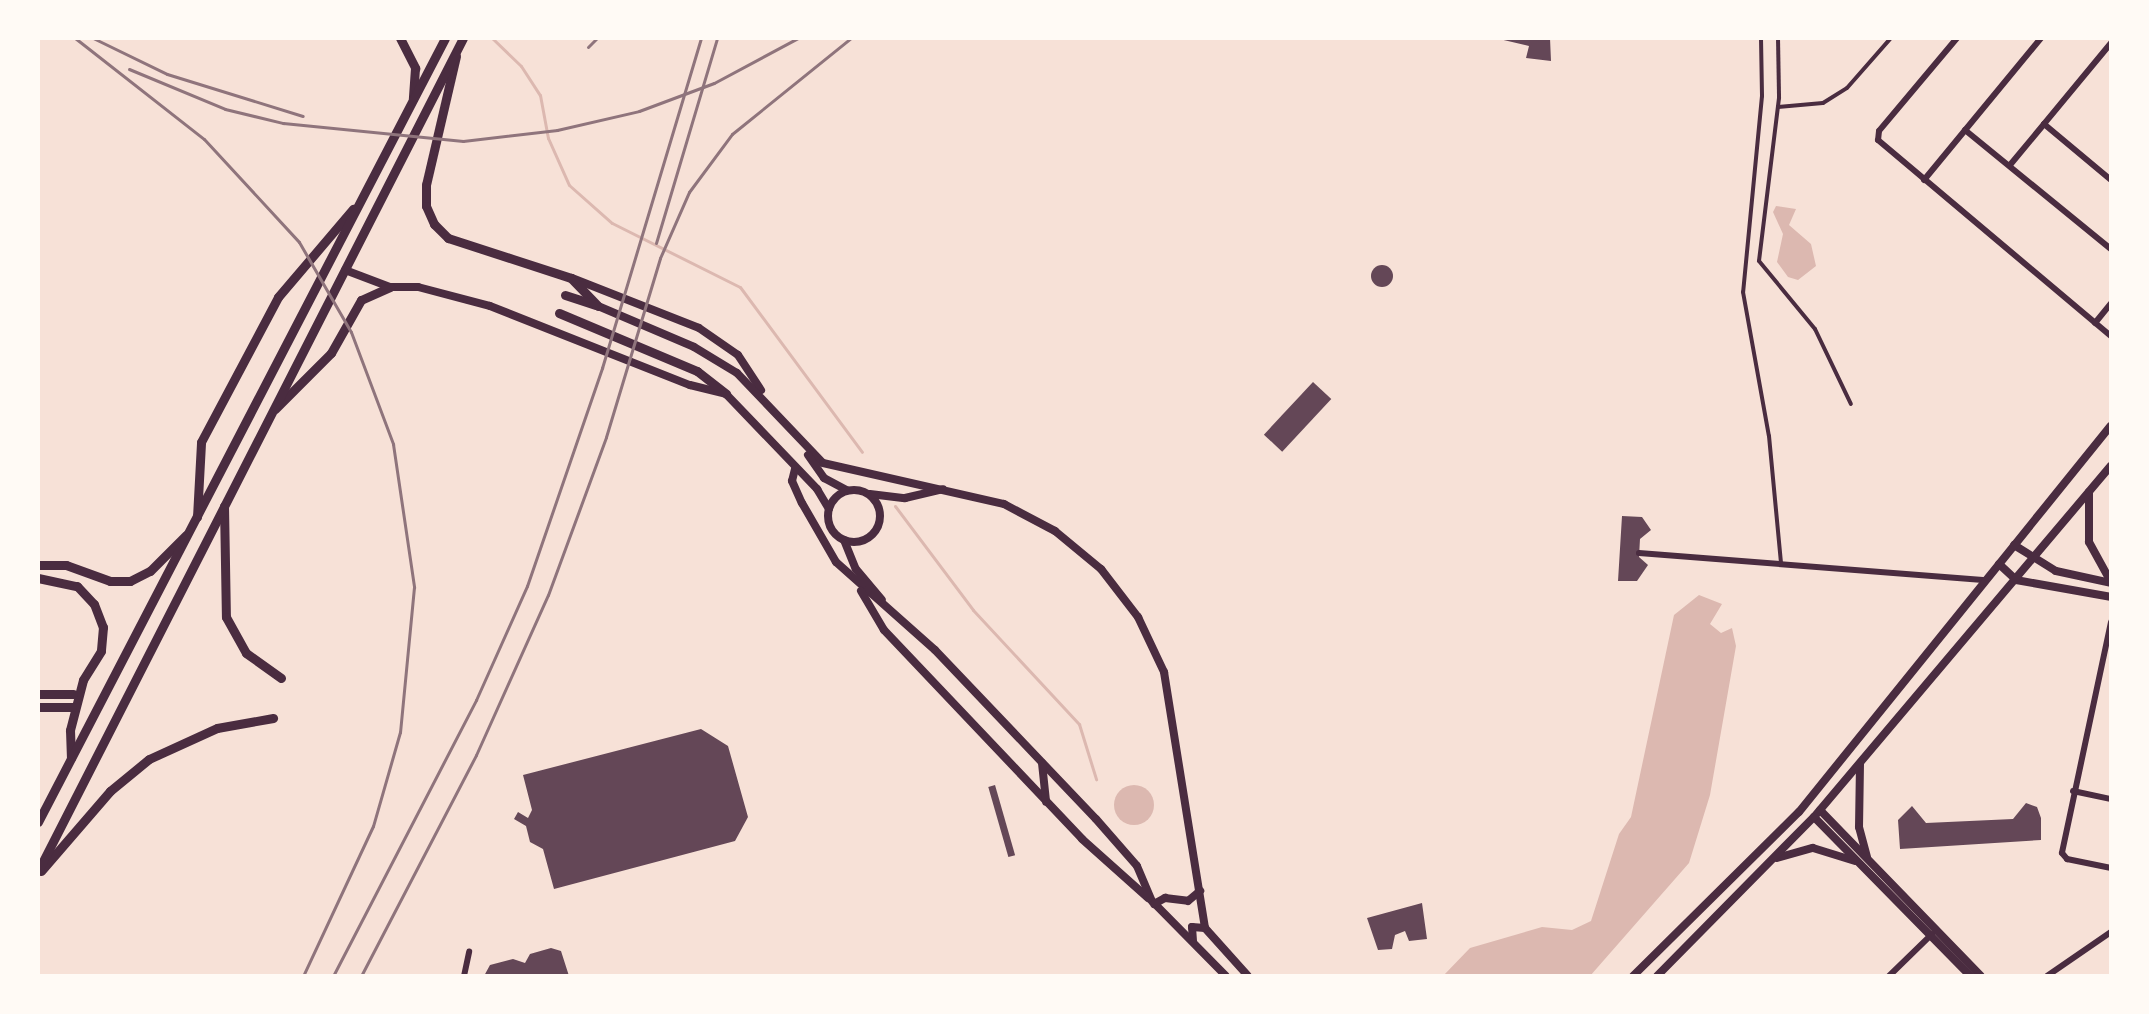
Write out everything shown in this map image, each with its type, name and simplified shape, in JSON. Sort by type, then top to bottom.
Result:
[{"type":"main road","points":[[400,38],[415,68],[412,102]]},
{"type":"main road","points":[[38,822],[445,38]]},
{"type":"main road","points":[[38,872],[267,415],[463,38]]},
{"type":"main road","points":[[457,49],[426,185],[426,206],[434,224],[448,238],[571,278],[699,328],[738,355],[763,395],[824,478],[847,490],[905,498],[947,487]]},
{"type":"main road","points":[[197,517],[201,442],[278,297],[368,189]]},
{"type":"main road","points":[[345,270],[390,287],[418,287],[490,306],[690,385],[726,394]]},
{"type":"main road","points":[[571,278],[598,306]]},
{"type":"main road","points":[[267,415],[331,353],[361,300],[390,287]]},
{"type":"main road","points":[[565,295],[694,347],[763,395]]},
{"type":"main road","points":[[559,313],[697,371],[726,394],[817,489],[829,509],[832,530],[844,540],[856,569],[895,616]]},
{"type":"main road","points":[[1633,976],[1799,812],[1983,580],[2111,426]]},
{"type":"main road","points":[[788,461],[803,447]]},
{"type":"main road","points":[[803,447],[832,466],[947,487],[1004,504],[1055,531],[1101,569],[1138,617],[1172,701],[1205,928],[1248,976]]},
{"type":"main road","points":[[1657,976],[1817,814],[2111,466]]},
{"type":"main road","points":[[795,469],[792,481],[816,534],[857,584],[884,630],[1100,858],[1153,902],[1226,976]]},
{"type":"main road","points":[[829,509],[847,490]]},
{"type":"main road","points":[[2089,491],[2089,542],[2111,582]]},
{"type":"main road","points":[[844,540],[860,541],[877,529],[879,507],[868,493]]},
{"type":"main road","points":[[224,501],[226,617],[246,653],[281,678]]},
{"type":"main road","points":[[38,565],[66,565],[110,581],[130,581],[150,571],[190,531]]},
{"type":"main road","points":[[2014,545],[2056,571],[2111,582]]},
{"type":"main road","points":[[1999,564],[2016,580],[2111,597]]},
{"type":"main road","points":[[38,578],[77,586],[94,604],[103,627],[101,651],[83,680],[70,730],[72,760]]},
{"type":"main road","points":[[857,584],[935,650],[1042,762],[1137,866],[1153,902]]},
{"type":"main road","points":[[38,694],[73,694]]},
{"type":"main road","points":[[38,707],[72,707]]},
{"type":"main road","points":[[38,872],[104,797],[149,759],[217,728],[273,718]]},
{"type":"main road","points":[[1042,762],[1046,802]]},
{"type":"main road","points":[[1860,764],[1859,827],[1867,857]]},
{"type":"main road","points":[[1817,814],[1867,857],[1981,976]]},
{"type":"main road","points":[[1830,826],[1970,976]]},
{"type":"main road","points":[[1769,861],[1813,848],[1843,854],[1869,871]]},
{"type":"main road","points":[[1153,902],[1165,898],[1188,901],[1200,891]]},
{"type":"main road","points":[[1193,942],[1192,927],[1205,928]]},
{"type":"street","points":[[1761,38],[1762,96],[1743,292],[1769,436],[1781,564]]},
{"type":"street","points":[[1778,38],[1778,107],[1759,261],[1815,329],[1851,404]]},
{"type":"street","points":[[1778,107],[1823,103],[1847,88],[1891,38]]},
{"type":"street","points":[[1957,38],[1878,135],[1881,144],[2111,336]]},
{"type":"street","points":[[1924,180],[2041,38]]},
{"type":"street","points":[[2010,165],[2111,43]]},
{"type":"street","points":[[2044,124],[2111,180]]},
{"type":"street","points":[[1965,130],[2111,249]]},
{"type":"street","points":[[2095,323],[2111,303]]},
{"type":"street","points":[[1639,553],[1983,580]]},
{"type":"street","points":[[2111,622],[2073,791],[2063,856],[2111,868]]},
{"type":"street","points":[[2073,791],[2111,799]]},
{"type":"street","points":[[2047,976],[2111,932]]},
{"type":"street","points":[[1889,976],[1932,933]]},
{"type":"street","points":[[464,976],[469,952]]},
{"type":"shaded area","points":[[1776,206],[1796,209],[1789,225],[1811,244],[1816,266],[1798,280],[1788,277],[1777,262],[1783,234],[1773,212]]},
{"type":"shaded area","points":[[1699,595],[1722,604],[1710,624],[1721,633],[1732,628],[1736,646],[1710,795],[1689,863],[1590,976],[1443,976],[1470,948],[1542,927],[1572,930],[1591,921],[1619,834],[1631,817],[1674,615]]},
{"type":"shaded area","points":[[1134,785],[1148,791],[1154,805],[1148,819],[1134,825],[1120,819],[1114,805],[1120,791]]},
{"type":"building","points":[[1495,38],[1550,38],[1551,61],[1526,58],[1529,46]]},
{"type":"building","points":[[1382,265],[1390,268],[1393,276],[1390,284],[1382,287],[1374,284],[1371,276],[1374,268]]},
{"type":"building","points":[[1313,382],[1331,399],[1282,452],[1264,435]]},
{"type":"building","points":[[1622,516],[1642,517],[1651,530],[1640,539],[1639,557],[1648,565],[1637,581],[1618,581]]},
{"type":"building","points":[[701,729],[728,746],[748,817],[735,841],[554,889],[543,849],[530,842],[526,826],[514,819],[518,812],[528,818],[532,810],[523,775]]},
{"type":"building","points":[[995,785],[1015,855],[1008,857],[988,787]]},
{"type":"building","points":[[2026,803],[2037,807],[2041,818],[2041,840],[1900,849],[1898,820],[1912,806],[1926,823],[2013,819]]},
{"type":"building","points":[[1422,903],[1427,939],[1409,941],[1405,931],[1395,935],[1392,949],[1378,950],[1367,918]]},
{"type":"building","points":[[551,948],[561,951],[569,976],[484,976],[490,965],[513,959],[525,963],[530,954]]},
{"type":"waterway","points":[[492,38],[521,66],[540,95],[548,138],[569,185],[612,223],[740,287],[862,452]]},
{"type":"waterway","points":[[895,506],[973,610],[1079,724],[1096,779]]},
{"type":"railway","points":[[75,38],[204,139],[299,242],[351,332],[393,444],[414,587],[400,732],[373,826],[303,976]]},
{"type":"railway","points":[[93,38],[167,74],[303,116]]},
{"type":"railway","points":[[588,47],[597,38]]},
{"type":"railway","points":[[333,976],[476,700],[527,586],[602,368],[701,38]]},
{"type":"railway","points":[[656,243],[717,38]]},
{"type":"railway","points":[[129,69],[225,109],[283,123],[463,141],[557,130],[639,111],[714,83],[798,38]]},
{"type":"railway","points":[[361,976],[476,755],[548,595],[606,437],[660,258],[689,192],[732,134],[851,38]]}]
